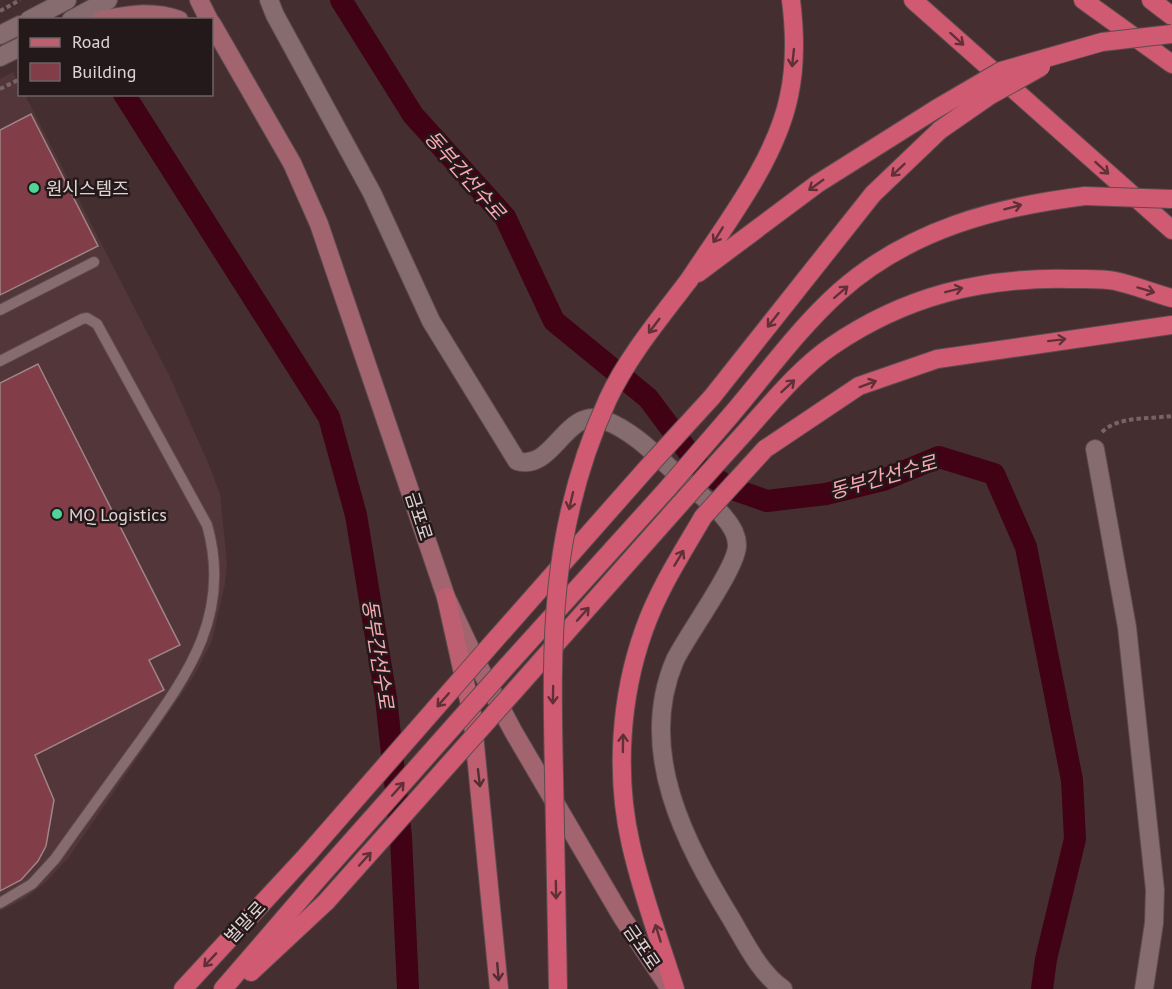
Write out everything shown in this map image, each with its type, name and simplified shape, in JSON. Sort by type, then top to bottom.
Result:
[{"type":"highway","points":[[558,989],[552,700],[555,590],[563,536],[575,485],[609,397],[649,333],[690,280],[771,148],[789,96],[796,35],[791,0]]},
{"type":"highway","points":[[913,0],[1172,230]]},
{"type":"highway","points":[[1083,0],[1172,64]]},
{"type":"highway","points":[[1151,0],[1172,16]]},
{"type":"highway","points":[[690,280],[817,184],[1001,71],[1102,42],[1172,34]]},
{"type":"highway","name":"벌말로","points":[[183,989],[307,855],[712,396],[873,194],[940,130],[989,96],[1069,52]]},
{"type":"highway","name":"벌말로","points":[[223,989],[317,880],[839,293],[875,265],[919,240],[962,221],[1025,204],[1085,196],[1172,199]]},
{"type":"highway","points":[[232,989],[326,902],[748,429],[780,394],[830,347],[880,316],[940,293],[982,283],[1040,278],[1113,280],[1172,298]]},
{"type":"highway","points":[[672,989],[631,845],[623,789],[623,736],[631,675],[644,628],[670,573],[703,517],[765,449],[859,386],[938,359],[1172,325]]},
{"type":"main road","points":[[199,0],[208,18]]},
{"type":"main road","points":[[113,18],[142,13],[162,14],[173,18]]},
{"type":"main road","name":"금포로","points":[[213,27],[219,47],[292,163],[319,224],[446,597],[513,731],[622,917],[672,989]]},
{"type":"main road","points":[[446,597],[472,714],[500,989]]},
{"type":"street","points":[[33,18],[67,0]]},
{"type":"street","points":[[75,18],[108,0]]},
{"type":"street","points":[[269,0],[372,193],[430,321],[517,461],[527,464],[537,461],[579,420],[598,418],[637,440],[723,514],[735,533],[736,557],[675,661],[662,709],[662,757],[665,779],[675,808],[711,885],[750,950],[774,982],[783,989]]},
{"type":"street","points":[[0,34],[18,26]]},
{"type":"street","points":[[0,57],[18,48]]},
{"type":"street","points":[[1095,449],[1127,627],[1155,890],[1154,923],[1144,989]]},
{"type":"lane","points":[[0,310],[94,262]]},
{"type":"lane","points":[[0,361],[82,319],[87,318],[97,324],[207,525],[215,557],[216,575],[208,626],[182,682],[56,859],[32,884],[0,903]]},
{"type":"path","points":[[0,11],[20,0]]},
{"type":"path","points":[[0,88],[18,80]]},
{"type":"path","points":[[1095,449],[1099,436],[1107,427],[1124,421],[1172,416]]},
{"type":"shaded area","points":[[13,72],[18,82],[18,96],[26,96],[170,377],[220,494],[227,563],[225,584],[212,641],[194,676],[69,857],[46,882],[24,899],[0,911],[0,79]]},
{"type":"building","name":"원시스템즈","points":[[31,114],[98,246],[0,295],[0,130]]},
{"type":"building","name":"MQ Logistics","points":[[38,364],[180,645],[149,660],[164,690],[35,755],[54,800],[46,846],[38,861],[21,880],[0,891],[0,383]]},
{"type":"waterway","name":"동부간선수로","points":[[341,0],[413,115],[505,217],[554,321],[648,398],[702,470],[730,488],[767,501],[826,494],[883,480],[939,457],[994,474],[1026,547],[1072,780],[1075,839],[1046,959],[1042,989]]},
{"type":"waterway","name":"동부간선수로","points":[[125,96],[329,417],[356,515],[386,698],[401,837],[408,989]]},
{"type":"place","name":"원시스템즈","points":[[34,188]]},
{"type":"place","name":"MQ Logistics","points":[[57,514]]}]
